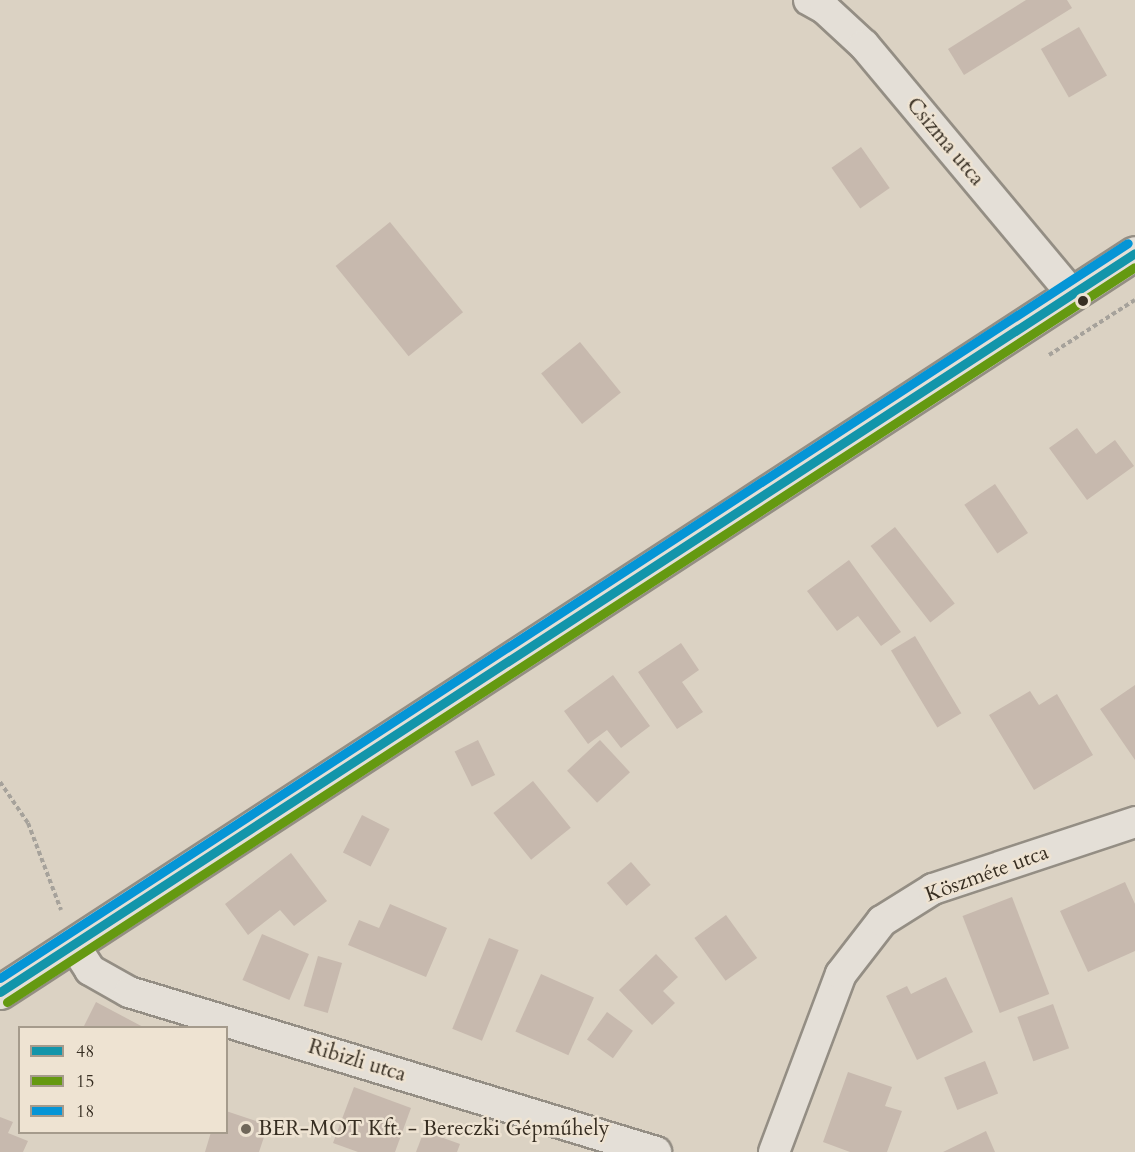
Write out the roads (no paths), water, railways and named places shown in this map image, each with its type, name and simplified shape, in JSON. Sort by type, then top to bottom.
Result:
[{"type":"street","name":"Csizma utca","points":[[809,0],[825,9],[864,45],[1072,294]]},
{"type":"street","points":[[0,992],[1135,253]]},
{"type":"street","name":"Köszméte utca","points":[[774,1152],[842,974],[882,921],[933,889],[1135,822]]},
{"type":"street","name":"Ribizli utca","points":[[74,945],[90,970],[129,992],[656,1152]]},
{"type":"place","name":"BER-MOT Kft. - Bereczki Gépműhely","points":[[246,1129]]}]
